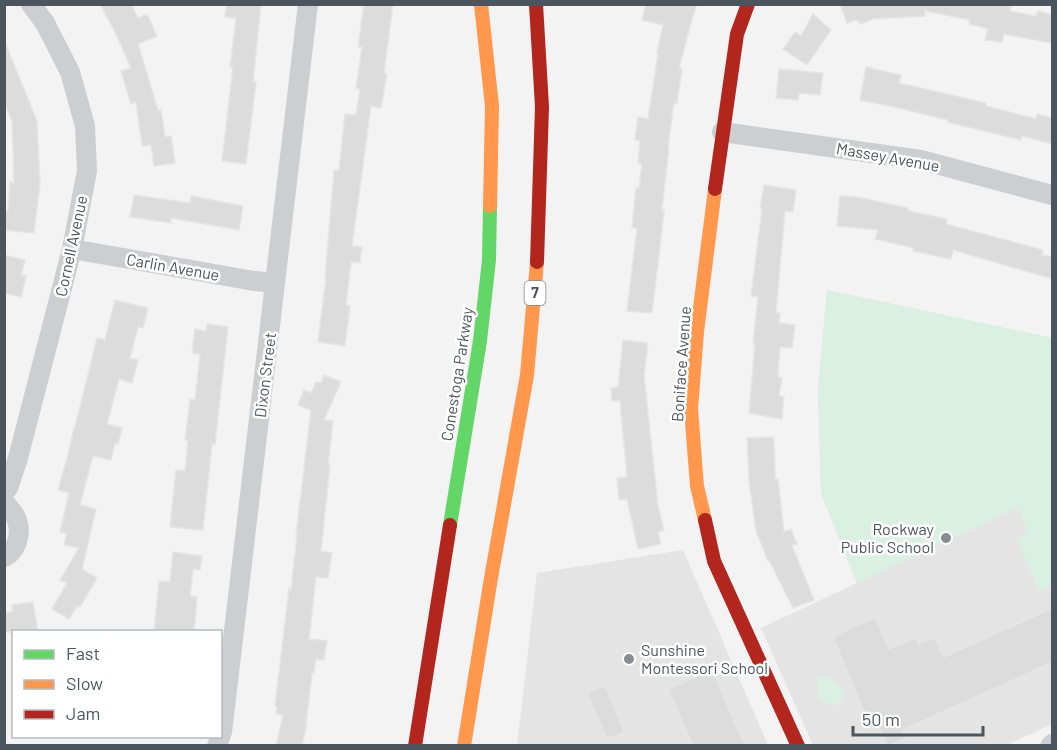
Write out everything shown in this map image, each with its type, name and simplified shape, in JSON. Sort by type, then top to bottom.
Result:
[{"type":"main road","name":"Conestoga Parkway","points":[[415,746],[480,341],[489,260],[492,106],[481,4]]},
{"type":"main road","name":"7","points":[[464,746],[527,375],[537,267],[542,107],[536,4]]},
{"type":"main road","name":"Boniface Avenue","points":[[748,4],[737,34],[722,132],[697,332],[691,409],[697,486],[714,561],[798,746]]},
{"type":"main road","points":[[480,734],[491,578]]},
{"type":"street","name":"Cornell Avenue","points":[[4,492],[8,488],[18,458],[72,249],[87,171],[85,126],[70,72],[45,22],[31,4]]},
{"type":"street","name":"Dixon Street","points":[[222,732],[308,4]]},
{"type":"street","name":"Massey Avenue","points":[[722,132],[921,160],[1053,195]]},
{"type":"street","name":"Carlin Avenue","points":[[72,249],[275,283]]},
{"type":"street","points":[[4,502],[16,518],[19,532],[16,544],[9,555],[4,557]]},
{"type":"shaded area","name":"Rockway Public School","points":[[827,290],[1052,338],[1052,724],[1007,745],[813,745],[761,628],[857,583],[821,493],[818,390]]},
{"type":"shaded area","name":"Sunshine Montessori School","points":[[683,550],[768,745],[517,746],[537,573]]},
{"type":"green space","points":[[827,290],[1052,338],[1052,586],[1039,591],[1017,540],[1028,532],[1018,508],[857,583],[821,493],[818,390]]},
{"type":"green space","points":[[820,676],[832,680],[845,694],[841,702],[834,706],[819,698],[817,681]]},
{"type":"building","points":[[100,4],[131,4],[138,18],[147,14],[157,36],[138,44],[158,110],[161,109],[165,137],[171,136],[175,163],[154,166],[151,145],[142,146],[136,102],[131,104],[121,71],[131,68]]},
{"type":"building","points":[[227,4],[261,4],[253,82],[256,82],[246,164],[222,161],[236,18],[225,17]]},
{"type":"building","points":[[364,4],[393,4],[384,73],[387,74],[381,108],[371,106],[352,246],[362,247],[360,263],[351,262],[346,305],[350,306],[345,346],[318,342],[326,278],[334,170],[339,170],[345,114],[356,115],[360,89],[356,89],[362,47],[358,47]]},
{"type":"building","points":[[646,4],[697,4],[679,68],[682,69],[677,103],[674,102],[652,313],[627,311],[637,228],[632,228],[636,188],[639,188],[642,164],[638,163],[640,141],[635,140],[638,117],[648,119],[663,25],[642,20]]},
{"type":"building","points":[[840,4],[925,4],[925,16],[873,19],[861,24],[857,20],[847,23]]},
{"type":"building","points":[[926,4],[999,4],[1011,7],[1010,11],[1036,16],[1038,11],[1053,15],[1053,35],[1050,43],[1004,34],[1002,42],[985,40],[988,29],[969,24],[970,20],[925,11]]},
{"type":"building","points":[[813,14],[831,30],[807,65],[783,49],[795,32],[801,36]]},
{"type":"building","points":[[4,40],[37,121],[40,184],[34,233],[5,230],[6,227],[4,227],[4,211],[8,211],[10,182],[14,183],[12,121],[4,102]]},
{"type":"building","points":[[866,67],[901,75],[899,83],[986,103],[986,106],[1036,119],[1037,114],[1053,118],[1053,144],[1022,136],[1021,140],[947,122],[948,120],[860,100]]},
{"type":"building","points":[[779,69],[823,73],[820,95],[799,93],[798,100],[776,98]]},
{"type":"building","points":[[764,185],[796,190],[793,212],[785,211],[776,313],[780,313],[779,323],[795,325],[792,348],[780,347],[778,377],[782,378],[779,396],[784,397],[782,419],[749,413],[758,297],[751,296]]},
{"type":"building","points":[[134,195],[190,203],[191,196],[243,206],[239,230],[171,218],[171,223],[130,217]]},
{"type":"building","points":[[840,196],[857,197],[908,208],[908,211],[947,219],[946,224],[1043,250],[1042,255],[1053,257],[1053,279],[953,250],[951,259],[913,251],[914,248],[875,239],[878,230],[837,226]]},
{"type":"building","points":[[4,255],[25,260],[21,275],[26,276],[21,297],[4,293]]},
{"type":"building","points":[[115,300],[148,308],[143,328],[138,327],[130,358],[138,360],[132,383],[119,379],[107,424],[122,428],[118,444],[115,443],[111,460],[93,456],[80,505],[96,509],[82,569],[97,578],[80,607],[77,606],[69,619],[52,609],[67,583],[60,580],[79,548],[64,545],[67,533],[60,532],[69,493],[58,490],[97,338],[105,340]]},
{"type":"building","points":[[207,324],[228,327],[203,530],[170,527],[176,470],[185,471],[188,441],[185,440],[190,399],[195,400],[200,354],[192,353],[195,329],[206,331]]},
{"type":"building","points":[[623,340],[648,343],[644,375],[658,506],[664,530],[658,532],[661,544],[638,549],[627,499],[619,500],[617,478],[627,477],[620,401],[612,401],[611,388],[618,387]]},
{"type":"building","points":[[324,375],[341,382],[324,420],[333,421],[321,551],[332,553],[328,578],[316,577],[309,639],[327,641],[324,660],[316,659],[314,673],[312,673],[307,724],[302,746],[276,746],[283,715],[276,714],[277,706],[275,706],[289,589],[291,590],[311,410],[298,405],[304,390],[311,393],[316,382],[321,383]]},
{"type":"building","points":[[774,437],[775,479],[778,479],[784,532],[791,529],[797,544],[792,545],[814,600],[793,608],[768,561],[756,531],[749,481],[747,438]]},
{"type":"building","points":[[173,552],[202,556],[200,570],[193,569],[190,596],[197,597],[194,630],[154,630],[159,581],[170,582]]},
{"type":"building","points":[[33,602],[38,630],[4,632],[4,613],[13,611],[12,605]]},
{"type":"building","points":[[1053,608],[1053,662],[902,730],[907,737],[888,746],[877,722],[870,726],[833,637],[875,617],[889,649],[916,638],[919,644],[934,637],[944,657]]},
{"type":"building","points":[[712,670],[745,746],[693,746],[668,689]]},
{"type":"building","points":[[605,685],[624,732],[607,739],[587,693]]},
{"type":"traffic: fast","points":[[450,525],[480,341],[489,260],[490,206]]},
{"type":"traffic: slow","points":[[481,4],[492,106],[490,206]]},
{"type":"traffic: slow","points":[[705,520],[697,486],[691,409],[697,332],[715,189]]},
{"type":"traffic: slow","points":[[464,746],[527,375],[537,262]]},
{"type":"traffic: jam","points":[[536,4],[542,107],[537,262]]},
{"type":"traffic: jam","points":[[715,189],[737,34],[748,4]]},
{"type":"traffic: jam","points":[[705,520],[714,561],[798,746]]},
{"type":"traffic: jam","points":[[415,746],[450,525]]},
{"type":"place","name":"Rockway Public School","points":[[946,538]]},
{"type":"place","name":"Sunshine Montessori School","points":[[629,659]]}]
